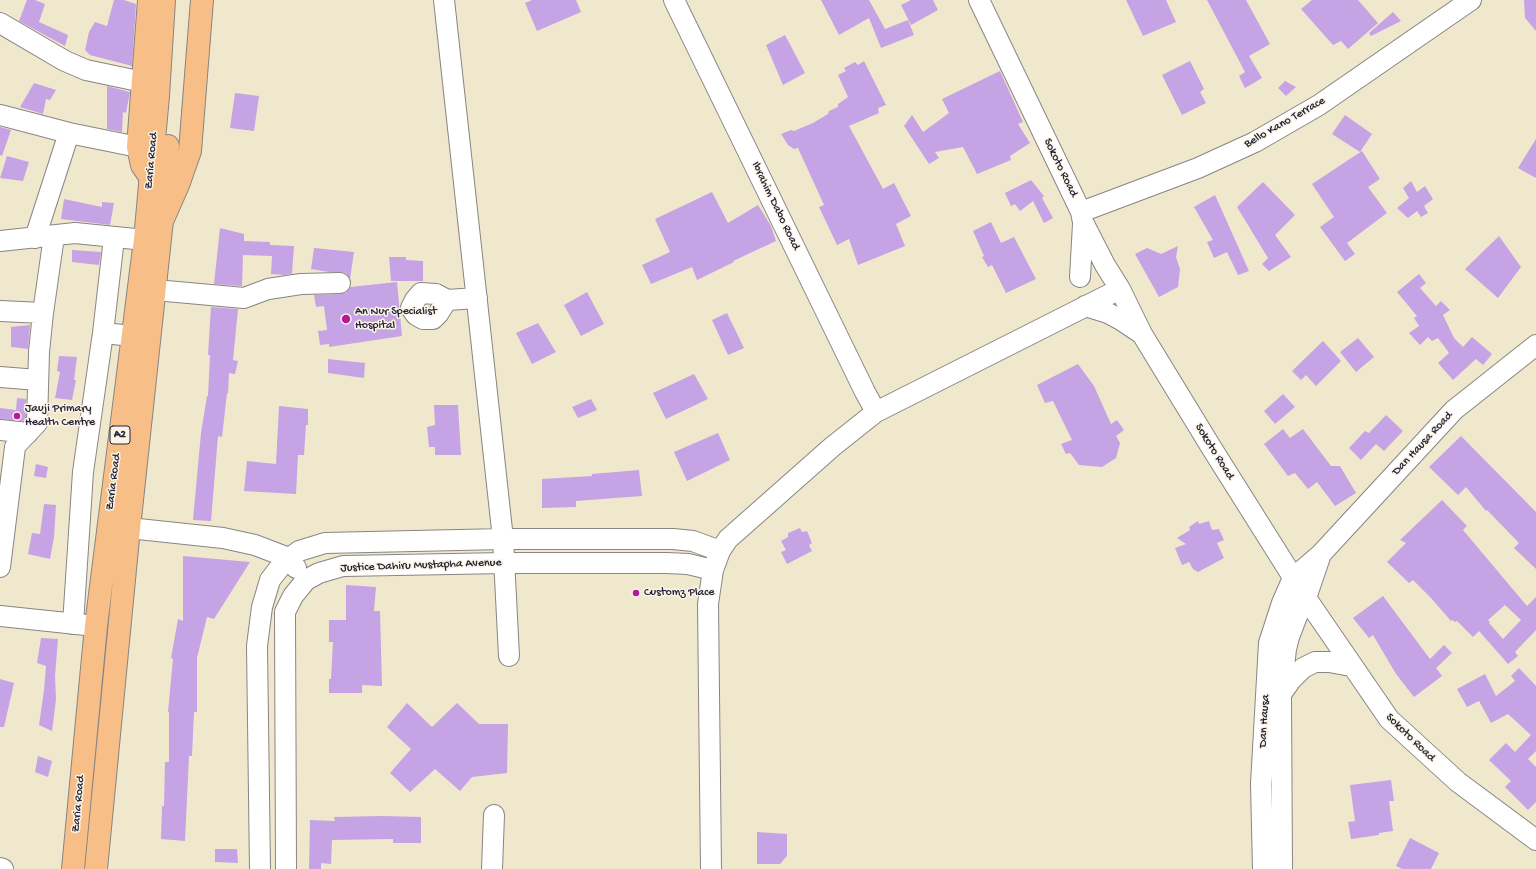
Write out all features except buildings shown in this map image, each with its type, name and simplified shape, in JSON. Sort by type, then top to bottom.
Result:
[{"type":"main road","name":"Zaria Road","points":[[73,869],[96,626],[145,240],[158,96],[152,0]]},
{"type":"main road","points":[[150,177],[142,165],[138,147],[152,0]]},
{"type":"main road","name":"Zaria Road","points":[[96,869],[129,528],[162,220],[179,0]]},
{"type":"main road","points":[[162,220],[178,185],[190,151],[202,0]]},
{"type":"street","points":[[444,0],[503,539],[509,656]]},
{"type":"street","name":"Ibrahim Dabo Road","points":[[674,0],[876,412]]},
{"type":"street","name":"Sokoto Road","points":[[979,0],[1105,265],[1120,289],[1142,334],[1306,598],[1389,719],[1408,738],[1458,782],[1536,840]]},
{"type":"street","name":"Bello Kano Terrace","points":[[1082,217],[1255,142],[1319,105],[1471,0]]},
{"type":"street","points":[[0,23],[65,61],[86,70],[143,82]]},
{"type":"street","points":[[0,115],[138,147]]},
{"type":"street","points":[[35,238],[69,132]]},
{"type":"street","points":[[1080,277],[1082,217]]},
{"type":"street","points":[[0,241],[75,233],[145,240]]},
{"type":"street","points":[[0,567],[5,488],[15,447],[37,423],[39,352],[54,236]]},
{"type":"street","points":[[72,624],[83,472],[103,333],[114,238]]},
{"type":"street","points":[[155,290],[244,298],[268,289],[302,284],[340,283]]},
{"type":"street","points":[[711,869],[708,604],[713,570],[720,551],[728,539],[832,447],[876,412],[1120,289]]},
{"type":"street","points":[[447,300],[477,298]]},
{"type":"street","points":[[1085,306],[1108,313],[1142,334]]},
{"type":"street","points":[[0,311],[43,313]]},
{"type":"street","points":[[103,333],[133,336]]},
{"type":"street","name":"Dan Hausa Road","points":[[1293,578],[1320,554],[1454,410],[1536,345]]},
{"type":"street","points":[[0,377],[38,380]]},
{"type":"street","points":[[0,430],[28,433]]},
{"type":"street","points":[[129,528],[223,538],[255,545],[289,558],[306,580]]},
{"type":"street","points":[[260,869],[257,646],[262,607],[270,580],[284,562],[299,551],[325,543],[503,539],[673,539],[693,541],[720,551]]},
{"type":"street","points":[[1273,629],[1278,575],[1276,551]]},
{"type":"street","name":"Dan Hausa","points":[[1282,869],[1281,694],[1289,637],[1306,598],[1320,554]]},
{"type":"street","name":"Justice Dahiru Mustapha Avenue","points":[[286,869],[285,612],[293,596],[306,580],[319,573],[343,566],[505,563],[667,563],[688,564],[713,570]]},
{"type":"street","name":"Dan Hausa","points":[[1263,869],[1262,784],[1269,643],[1293,578]]},
{"type":"street","points":[[0,616],[96,626]]},
{"type":"street","points":[[1281,694],[1291,680],[1303,668],[1315,662],[1329,662],[1352,666]]},
{"type":"street","points":[[492,869],[494,815]]},
{"type":"place","name":"An Nur Specialist Hospital","points":[[346,319]]},
{"type":"place","name":"Jauji Primary Health Centre","points":[[17,416]]},
{"type":"place","name":"Customz Place","points":[[636,593]]}]
